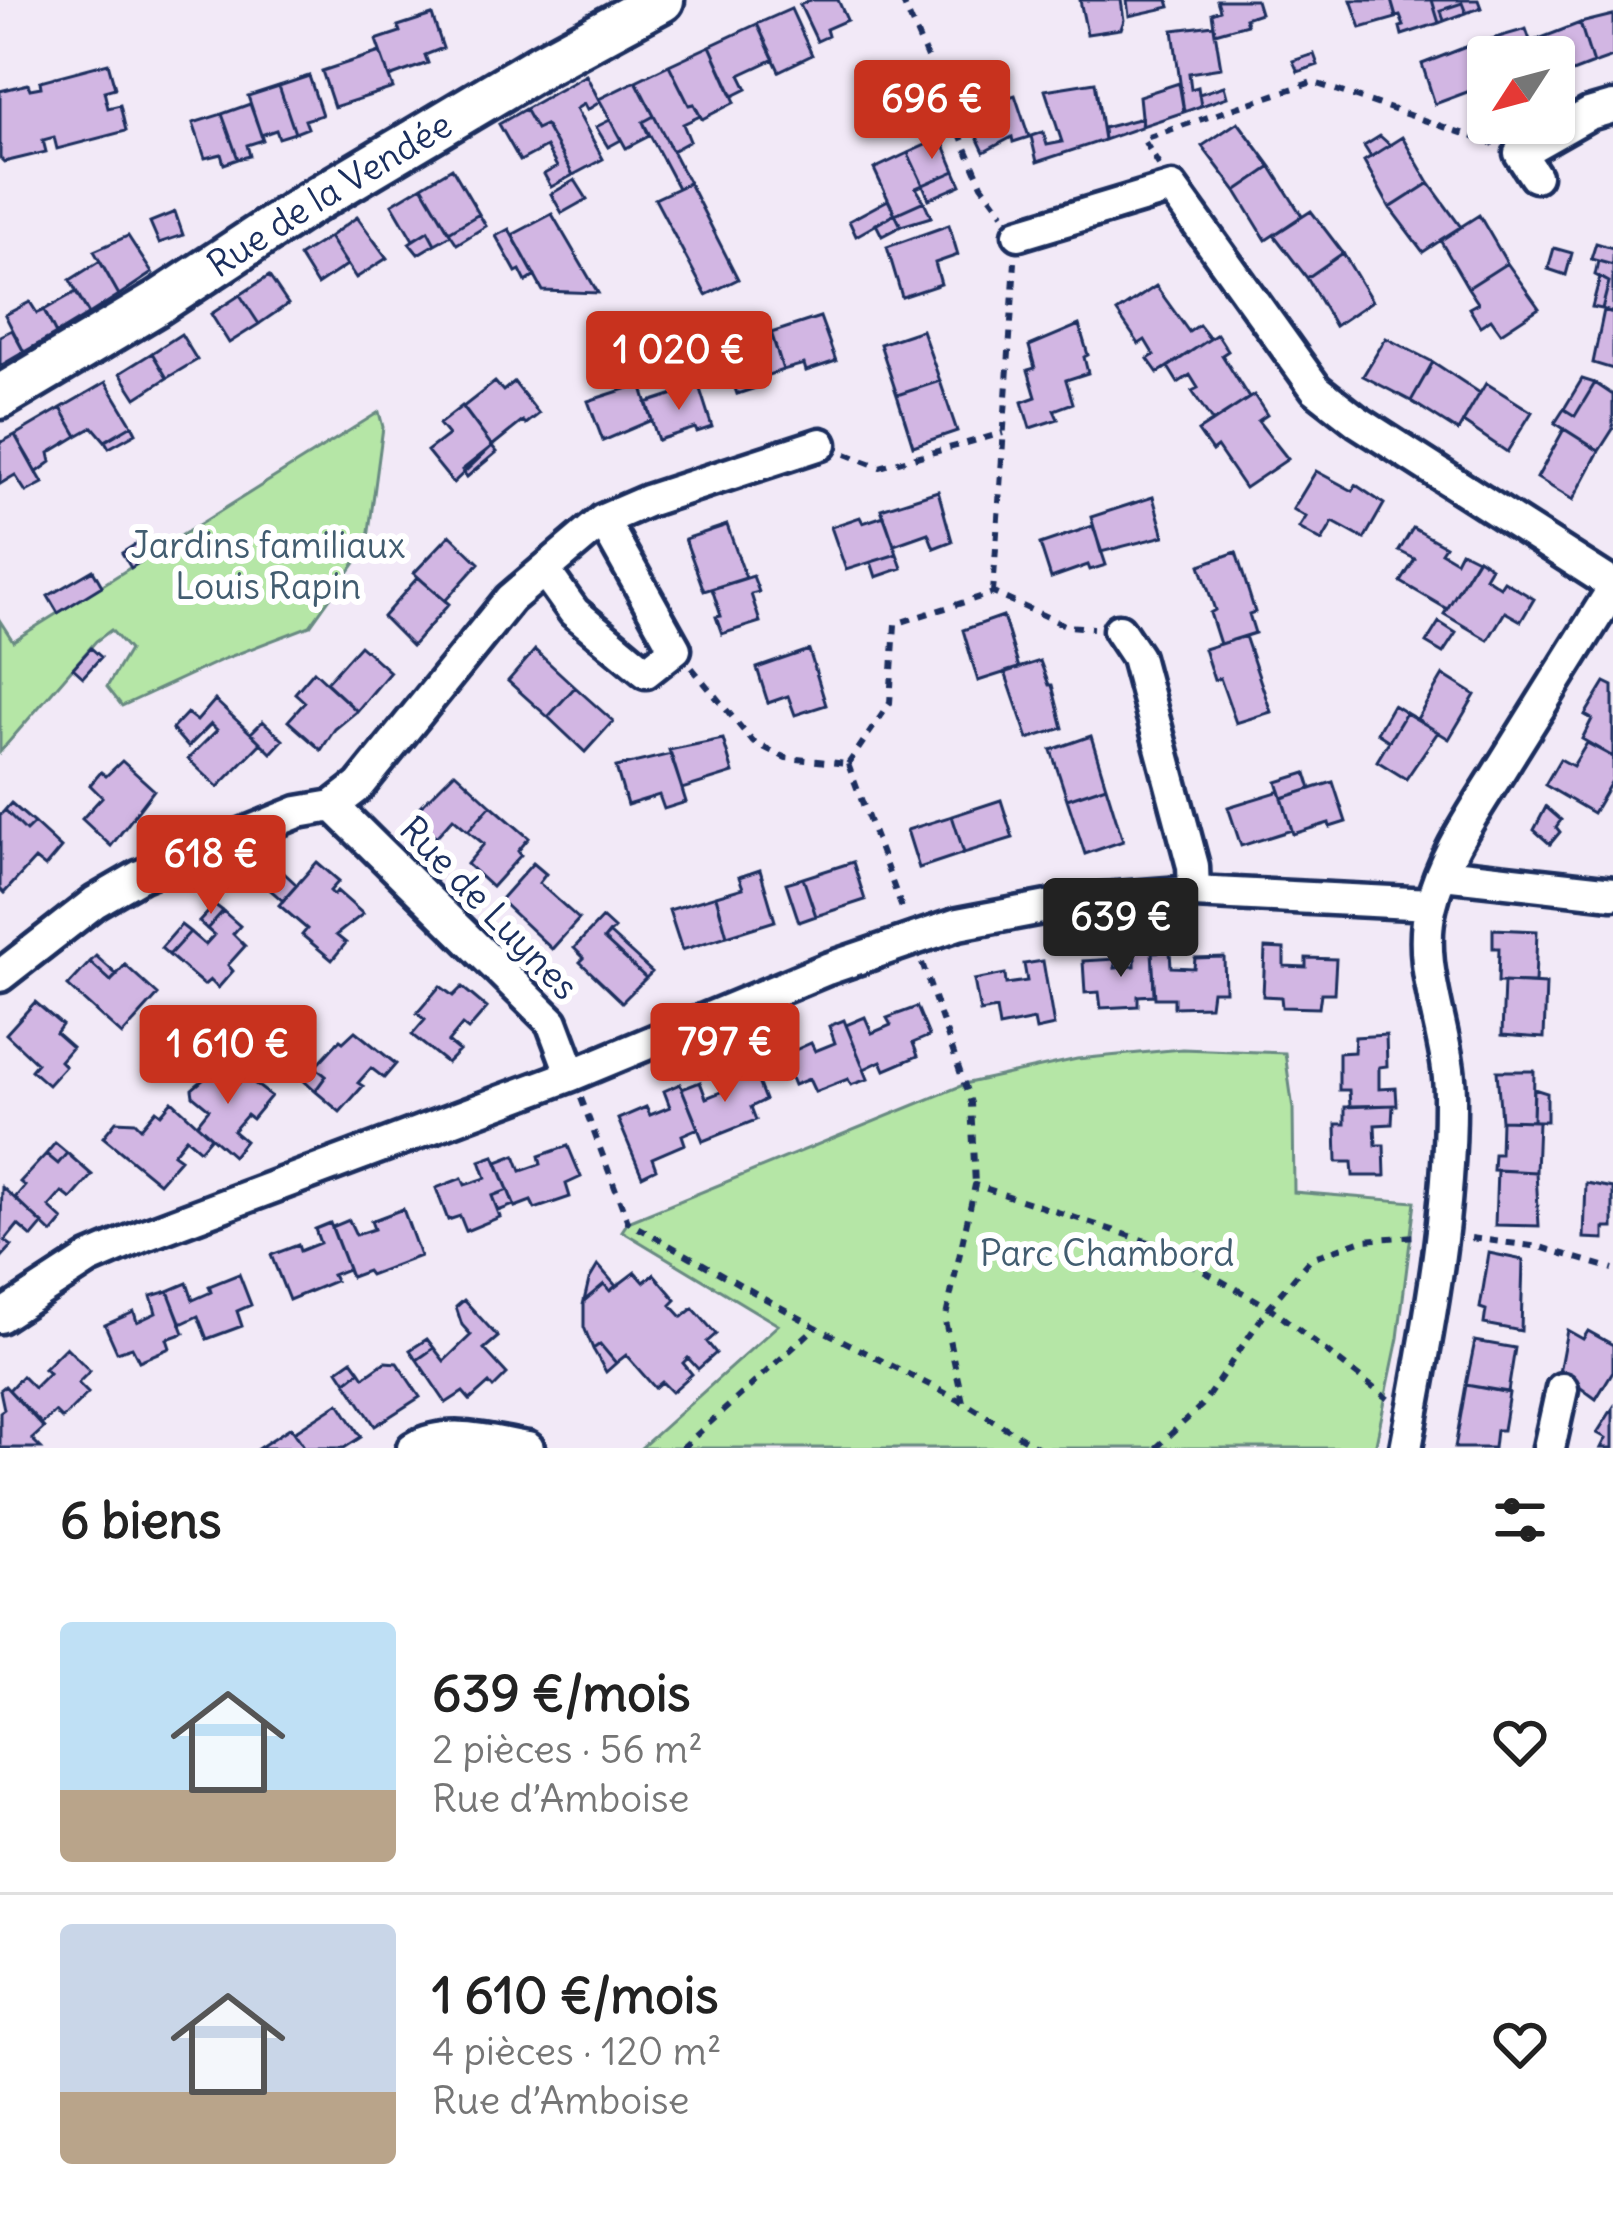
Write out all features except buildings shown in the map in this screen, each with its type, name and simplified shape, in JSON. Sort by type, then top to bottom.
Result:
[{"type":"main road","name":"Rue de la Vendée","points":[[0,397],[156,304],[340,184],[662,0]]},
{"type":"street","points":[[1528,164],[1589,114],[1613,106]]},
{"type":"street","points":[[1019,234],[1172,188],[1316,389],[1357,421],[1613,587],[1455,844],[1431,904],[1428,970],[1444,1036],[1450,1094],[1440,1271],[1406,1448]]},
{"type":"street","points":[[0,976],[94,902],[140,876],[298,812],[333,806],[359,786],[510,598],[603,520],[821,444]]},
{"type":"street","points":[[544,570],[574,612],[646,672],[675,649],[603,520]]},
{"type":"street","points":[[1119,630],[1137,657],[1193,866],[1194,892]]},
{"type":"street","name":"Rue de Luynes","points":[[333,806],[552,1022],[572,1075]]},
{"type":"street","points":[[1443,874],[1613,893]]},
{"type":"street","points":[[0,1317],[89,1259],[145,1234],[572,1075],[827,969],[913,939],[1019,910],[1194,892],[1431,904]]},
{"type":"street","points":[[1549,1448],[1562,1389]]},
{"type":"street","points":[[413,1448],[447,1437],[529,1448]]},
{"type":"path","points":[[902,0],[982,185],[1019,234],[993,593]]},
{"type":"path","points":[[1172,188],[1144,139],[1312,82],[1528,164]]},
{"type":"path","points":[[821,444],[880,467],[1003,433]]},
{"type":"path","points":[[848,764],[890,704],[896,624],[993,593],[1067,626],[1119,630]]},
{"type":"path","points":[[675,649],[752,742],[786,758],[848,764]]},
{"type":"path","points":[[848,764],[971,1103],[975,1185],[945,1321],[963,1402]]},
{"type":"path","points":[[572,1075],[628,1222],[963,1402],[1039,1448]]},
{"type":"path","points":[[975,1185],[1152,1243],[1269,1306],[1379,1395],[1413,1411]]},
{"type":"path","points":[[1156,1448],[1202,1405],[1269,1306],[1311,1258],[1363,1240],[1442,1234],[1540,1246],[1613,1269]]},
{"type":"path","points":[[682,1448],[816,1327]]},
{"type":"green space","name":"Jardins familiaux Louis Rapin","points":[[379,412],[383,427],[367,546],[310,626],[122,706],[107,687],[129,650],[111,630],[96,641],[0,752],[0,621],[13,641]]},
{"type":"green space","name":"Parc Chambord","points":[[1182,1049],[1285,1053],[1293,1109],[1294,1192],[1415,1202],[1398,1338],[1375,1448],[641,1448],[778,1325],[622,1231],[628,1222],[968,1083],[1077,1059]]}]
